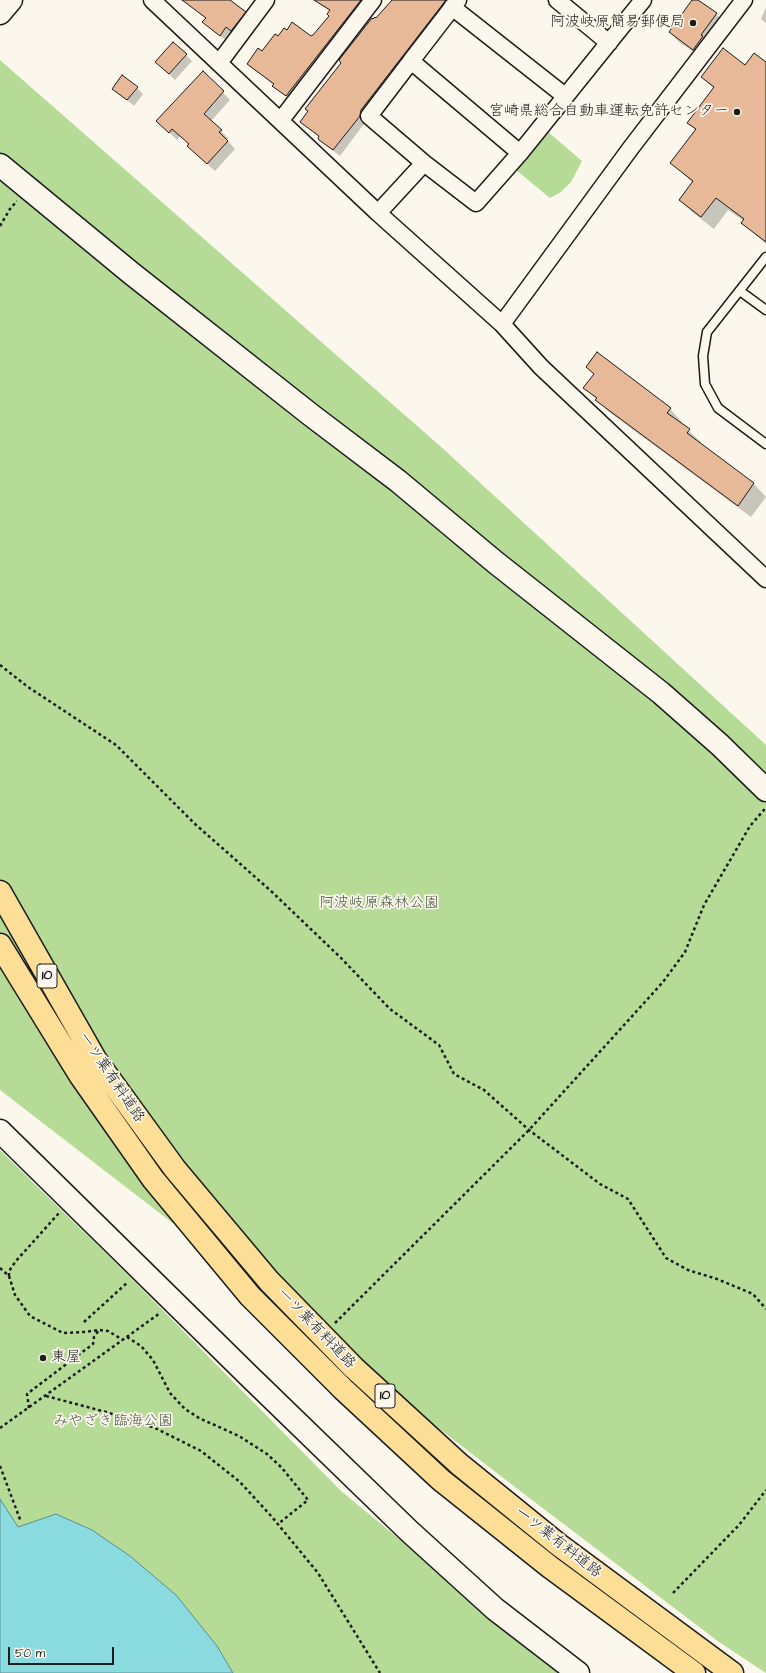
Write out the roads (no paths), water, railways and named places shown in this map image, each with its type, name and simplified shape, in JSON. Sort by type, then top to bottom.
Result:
[{"type":"main road","name":"一ツ葉有料道路","points":[[0,892],[95,1059],[175,1169],[269,1281],[354,1368],[459,1464],[559,1545],[732,1673]]},
{"type":"main road","name":"一ツ葉有料道路","points":[[0,945],[80,1075],[144,1166],[250,1296],[343,1389],[441,1480],[550,1567],[694,1673]]},
{"type":"street","points":[[0,13],[11,0]]},
{"type":"street","points":[[152,0],[378,213],[502,324],[541,367],[766,579]]},
{"type":"street","points":[[219,63],[266,0]]},
{"type":"street","points":[[280,120],[373,0]]},
{"type":"street","points":[[557,0],[609,43]]},
{"type":"street","points":[[565,96],[455,4],[369,116],[424,163],[476,204],[520,153],[643,0]]},
{"type":"street","points":[[502,324],[630,149],[744,0]]},
{"type":"street","points":[[411,62],[520,153]]},
{"type":"street","points":[[378,213],[424,163]]},
{"type":"street","points":[[0,165],[131,274],[398,481],[495,562],[661,693],[720,745],[766,796]]},
{"type":"street","points":[[0,1131],[409,1531],[495,1609],[578,1673]]},
{"type":"lane","points":[[766,257],[707,332],[703,356],[705,384],[718,408],[766,444]]},
{"type":"lane","points":[[740,291],[766,310]]},
{"type":"water","points":[[0,1499],[18,1527],[56,1514],[92,1530],[130,1556],[176,1595],[217,1646],[233,1673],[0,1673]]},
{"type":"place","name":"阿波岐原簡易郵便局","points":[[693,23]]},
{"type":"place","name":"宮崎県総合自動車運転免許センター","points":[[737,112]]},
{"type":"place","name":"東屋","points":[[43,1358]]},
{"type":"park label","name":"阿波岐原森林公園","points":[[379,904]]},
{"type":"park label","name":"みやざき臨海公園","points":[[113,1422]]}]
